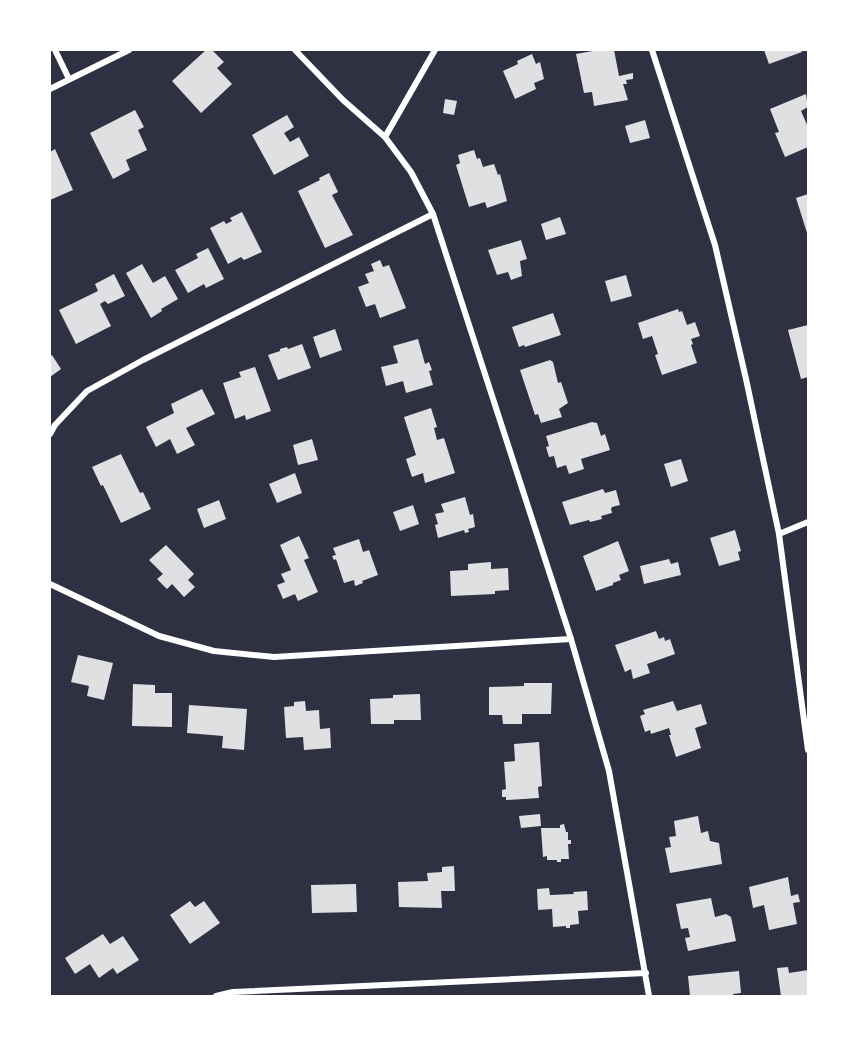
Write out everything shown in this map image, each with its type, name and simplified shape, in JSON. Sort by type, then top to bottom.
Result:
[{"type":"street","points":[[56,50],[69,79]]},
{"type":"street","points":[[50,89],[129,50]]},
{"type":"street","points":[[296,50],[343,100],[385,137],[411,172],[433,214],[571,639],[609,771],[649,996]]},
{"type":"street","points":[[385,137],[435,50]]},
{"type":"street","points":[[652,50],[715,245],[746,379],[779,534],[808,750]]},
{"type":"street","points":[[50,434],[55,425],[87,391],[143,360],[433,214]]},
{"type":"street","points":[[779,534],[808,522]]},
{"type":"street","points":[[50,584],[159,636],[214,651],[274,657],[571,639]]},
{"type":"street","points":[[216,996],[233,992],[646,974]]},
{"type":"building","points":[[206,50],[212,50],[224,62],[217,68],[232,84],[201,113],[172,81]]},
{"type":"building","points":[[614,50],[619,76],[633,73],[633,79],[626,80],[627,84],[623,84],[628,100],[594,106],[592,92],[584,93],[576,54]]},
{"type":"building","points":[[764,50],[801,50],[802,52],[769,64]]},
{"type":"building","points":[[532,54],[536,64],[540,62],[544,79],[534,83],[536,89],[515,99],[503,71]]},
{"type":"building","points":[[806,94],[808,107],[801,111],[808,127],[808,147],[785,157],[775,133],[779,132],[770,109]]},
{"type":"building","points":[[445,99],[457,101],[454,115],[443,113]]},
{"type":"building","points":[[135,110],[144,127],[138,130],[147,150],[126,160],[130,170],[113,179],[90,133]]},
{"type":"building","points":[[287,115],[294,127],[284,133],[290,142],[299,137],[309,156],[274,175],[252,135]]},
{"type":"building","points":[[645,120],[650,138],[630,143],[625,126]]},
{"type":"building","points":[[55,149],[73,190],[50,200],[50,152]]},
{"type":"building","points":[[474,150],[483,167],[494,164],[498,175],[500,174],[507,201],[487,208],[485,202],[469,207],[456,165],[460,163],[458,155]]},
{"type":"building","points":[[329,173],[338,192],[332,195],[353,235],[325,248],[298,191]]},
{"type":"building","points":[[808,194],[808,236],[796,198]]},
{"type":"building","points":[[242,212],[262,252],[244,260],[241,257],[228,264],[210,228],[224,221],[226,224],[232,221],[230,218]]},
{"type":"building","points":[[560,217],[566,234],[546,240],[541,224]]},
{"type":"building","points":[[521,240],[527,259],[520,261],[522,276],[511,280],[508,272],[497,275],[488,250]]},
{"type":"building","points":[[208,248],[224,279],[206,288],[204,284],[188,293],[175,270],[198,258],[196,254]]},
{"type":"building","points":[[380,260],[383,267],[389,265],[406,308],[380,318],[375,304],[366,307],[358,287],[369,283],[365,274],[374,271],[371,264]]},
{"type":"building","points":[[142,264],[153,283],[165,276],[178,299],[151,318],[126,273]]},
{"type":"building","points":[[114,274],[125,296],[108,304],[105,301],[100,304],[111,326],[76,344],[59,310],[98,291],[95,284]]},
{"type":"building","points":[[626,275],[632,296],[611,302],[605,281]]},
{"type":"building","points":[[678,309],[679,312],[682,311],[687,325],[695,322],[700,336],[691,339],[697,363],[662,375],[655,355],[658,354],[652,336],[643,339],[638,323]]},
{"type":"building","points":[[553,313],[561,335],[519,347],[512,327]]},
{"type":"building","points":[[808,325],[808,377],[801,379],[788,330]]},
{"type":"building","points":[[335,329],[342,350],[320,358],[313,337]]},
{"type":"building","points":[[418,339],[425,364],[429,362],[432,370],[429,371],[433,385],[406,393],[403,381],[386,386],[381,367],[398,363],[393,346]]},
{"type":"building","points":[[302,344],[311,368],[278,380],[268,355],[280,349]]},
{"type":"building","points":[[52,355],[61,369],[50,377],[50,357]]},
{"type":"building","points":[[550,360],[553,362],[558,383],[561,382],[568,403],[559,409],[562,417],[541,423],[538,414],[535,415],[520,370]]},
{"type":"building","points":[[255,367],[271,411],[246,420],[245,415],[235,419],[223,383],[241,377],[239,372]]},
{"type":"building","points":[[202,389],[215,414],[186,428],[195,445],[177,454],[170,439],[156,447],[146,427],[174,413],[171,404]]},
{"type":"building","points":[[431,408],[437,427],[434,428],[437,440],[444,438],[455,473],[425,483],[423,473],[412,477],[406,459],[416,455],[404,417]]},
{"type":"building","points":[[592,422],[597,423],[601,436],[605,434],[610,450],[581,459],[584,469],[569,474],[566,465],[557,468],[554,456],[549,457],[546,436]]},
{"type":"building","points":[[312,439],[318,460],[298,465],[293,445]]},
{"type":"building","points":[[121,454],[140,493],[143,492],[151,509],[121,523],[92,467]]},
{"type":"building","points":[[681,459],[688,481],[671,487],[664,464]]},
{"type":"building","points":[[295,473],[302,493],[277,503],[269,484]]},
{"type":"building","points":[[603,489],[605,493],[616,490],[620,505],[612,507],[612,513],[601,516],[602,519],[570,525],[562,502]]},
{"type":"building","points":[[465,497],[470,515],[473,514],[475,527],[468,529],[469,532],[465,533],[464,530],[438,538],[435,514],[444,512],[441,504]]},
{"type":"building","points":[[219,500],[226,519],[204,528],[197,509]]},
{"type":"building","points":[[413,505],[419,524],[400,531],[393,512]]},
{"type":"building","points":[[735,530],[741,551],[738,552],[740,560],[719,566],[710,538]]},
{"type":"building","points":[[299,536],[309,558],[304,560],[318,592],[298,601],[295,594],[283,599],[277,585],[285,582],[281,574],[291,570],[280,545]]},
{"type":"building","points":[[359,539],[363,552],[369,550],[378,575],[355,586],[354,580],[344,583],[336,559],[334,560],[332,556],[336,555],[333,548]]},
{"type":"building","points":[[618,541],[629,571],[619,575],[621,580],[613,585],[596,591],[583,556]]},
{"type":"building","points":[[166,545],[194,574],[188,580],[195,587],[184,597],[172,584],[167,589],[157,579],[163,574],[149,560]]},
{"type":"building","points":[[669,559],[671,564],[678,562],[681,575],[644,584],[640,566]]},
{"type":"building","points":[[491,562],[491,569],[508,568],[509,590],[495,591],[495,594],[451,596],[450,571],[468,570],[468,564]]},
{"type":"building","points":[[656,631],[659,639],[664,637],[665,641],[670,639],[675,654],[647,664],[650,673],[633,679],[631,669],[625,672],[615,645]]},
{"type":"building","points":[[78,655],[113,663],[104,700],[87,696],[89,686],[71,682]]},
{"type":"building","points":[[524,683],[552,683],[551,714],[522,714],[522,724],[503,724],[502,715],[489,715],[489,687],[524,686]]},
{"type":"building","points":[[133,684],[155,685],[155,693],[172,693],[172,727],[132,726]]},
{"type":"building","points":[[420,694],[421,720],[394,720],[394,724],[371,724],[370,699]]},
{"type":"building","points":[[305,701],[306,711],[319,710],[320,729],[330,728],[331,748],[304,750],[303,737],[286,738],[284,707],[294,706],[294,702]]},
{"type":"building","points":[[673,701],[677,711],[701,704],[707,724],[695,728],[701,748],[676,757],[669,728],[651,734],[650,730],[645,732],[640,716],[645,714],[643,710]]},
{"type":"building","points":[[189,705],[247,709],[244,750],[222,748],[223,736],[187,733]]},
{"type":"building","points":[[539,742],[542,786],[538,787],[539,798],[506,800],[506,797],[502,797],[502,790],[506,789],[504,762],[515,761],[514,744]]},
{"type":"building","points":[[540,814],[541,826],[521,828],[519,816]]},
{"type":"building","points":[[698,816],[701,833],[708,831],[710,841],[719,843],[722,864],[670,873],[665,848],[671,847],[669,837],[676,836],[674,821]]},
{"type":"building","points":[[564,824],[568,832],[568,840],[571,840],[571,844],[568,844],[569,859],[561,859],[561,862],[547,860],[547,856],[543,857],[541,828],[560,828],[560,825]]},
{"type":"building","points":[[454,866],[455,891],[441,891],[442,908],[399,907],[398,882],[428,881],[427,873],[442,872],[442,867]]},
{"type":"building","points":[[788,877],[791,896],[798,894],[800,902],[793,903],[797,924],[769,930],[764,905],[753,908],[749,887]]},
{"type":"building","points":[[356,884],[357,912],[312,913],[311,885]]},
{"type":"building","points":[[549,888],[550,895],[587,891],[588,910],[578,911],[579,924],[570,925],[570,928],[553,927],[552,909],[538,910],[537,889]]},
{"type":"building","points":[[711,898],[715,917],[726,914],[731,917],[736,941],[688,951],[685,938],[690,937],[688,928],[681,929],[676,904]]},
{"type":"building","points":[[190,901],[195,907],[204,901],[220,923],[190,944],[170,915]]},
{"type":"building","points":[[103,934],[110,944],[123,936],[139,960],[117,974],[113,968],[99,978],[90,964],[75,974],[65,958]]},
{"type":"building","points":[[788,967],[789,973],[808,970],[808,996],[781,996],[777,968]]},
{"type":"building","points":[[739,971],[741,993],[733,994],[733,996],[690,996],[688,976]]}]
